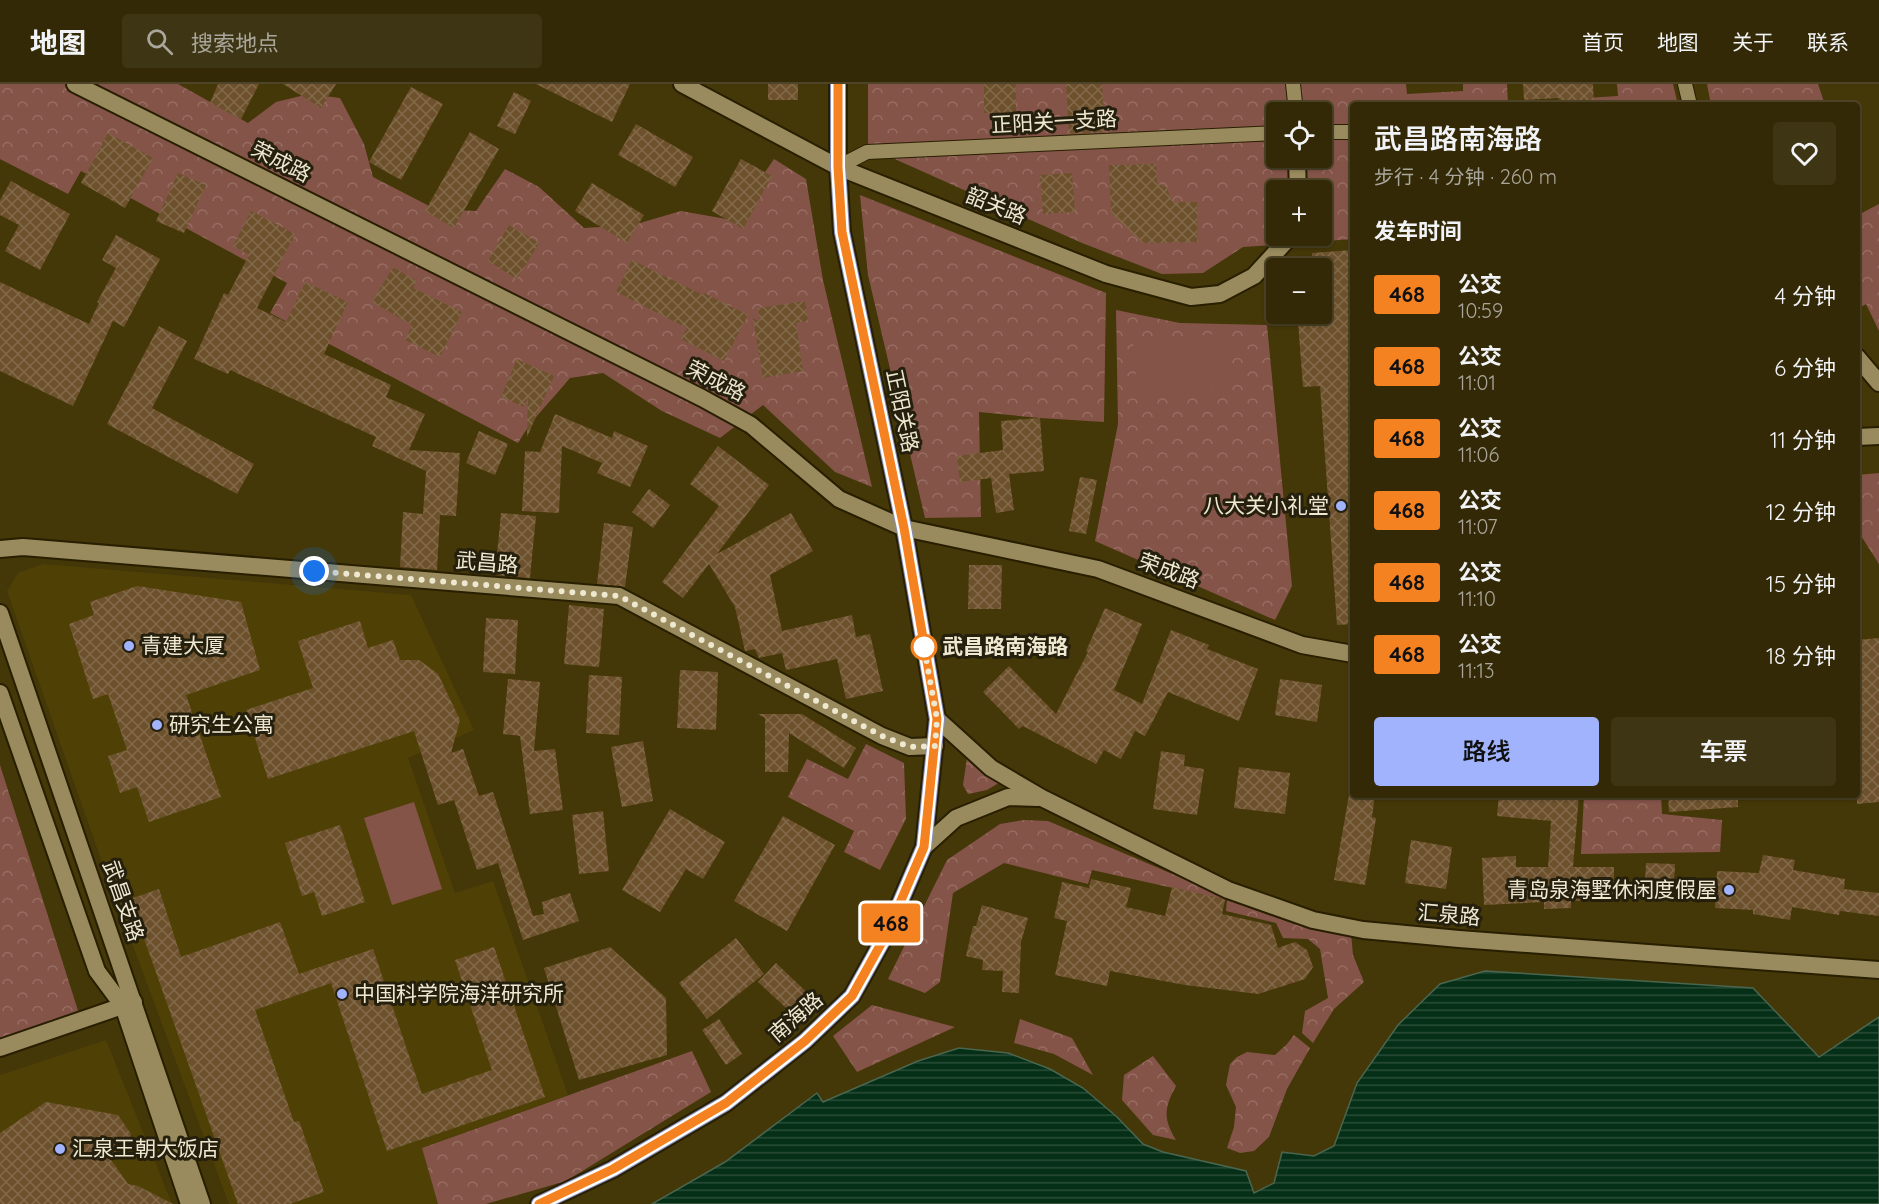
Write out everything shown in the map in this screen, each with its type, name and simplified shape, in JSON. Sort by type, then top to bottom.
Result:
[{"type":"main road","name":"正阳关路","points":[[838,84],[838,167],[842,232],[904,528],[937,719],[935,746]]},
{"type":"main road","name":"南海路","points":[[539,1204],[613,1169],[726,1103],[805,1041],[852,996],[887,933],[924,847],[935,746]]},
{"type":"street","name":"荣成路","points":[[75,84],[751,424],[839,499],[904,528],[1098,569],[1302,645],[1350,653]]},
{"type":"street","name":"韶关路","points":[[682,84],[838,167],[1106,274],[1191,297],[1220,294],[1254,276],[1282,246]]},
{"type":"street","points":[[1293,84],[1295,102]]},
{"type":"street","points":[[1685,84],[1689,102]]},
{"type":"street","name":"正阳关一支路","points":[[838,167],[867,152],[1266,132]]},
{"type":"street","points":[[1332,132],[1350,132]]},
{"type":"street","points":[[1860,361],[1879,383]]},
{"type":"street","points":[[1860,437],[1879,436]]},
{"type":"street","name":"武昌路","points":[[0,549],[23,547],[619,596],[882,736],[910,747],[935,746]]},
{"type":"street","name":"武昌支路","points":[[0,613],[128,1004],[189,1204]]},
{"type":"street","name":"武昌支路","points":[[0,693],[97,971],[128,1004],[202,1204]]},
{"type":"street","name":"汇泉路","points":[[937,719],[991,768],[1042,798],[1228,890],[1323,922],[1363,930],[1459,939],[1879,970]]},
{"type":"street","points":[[924,847],[956,818],[1008,797],[1042,798]]},
{"type":"street","points":[[0,1048],[128,1004]]},
{"type":"shaded area","points":[[43,564],[411,595],[474,730],[408,758],[455,893],[493,881],[568,1095],[422,1148],[438,1204],[229,1204],[105,871],[7,591],[18,573]]},
{"type":"shaded area","points":[[1485,971],[1753,988],[1819,1057],[1879,1017],[1879,1204],[652,1204],[725,1162],[817,1093],[823,1102],[918,1061],[959,1048],[1008,1053],[1050,1069],[1083,1088],[1117,1117],[1143,1144],[1163,1152],[1246,1171],[1254,1193],[1274,1183],[1282,1152],[1314,1156],[1334,1146],[1357,1083],[1398,1025],[1440,984]]},
{"type":"shaded area","points":[[106,1040],[172,1204],[0,1204],[0,1075]]},
{"type":"green space","points":[[0,84],[178,84],[248,123],[276,102],[309,94],[340,98],[364,144],[373,177],[435,209],[476,211],[505,169],[539,187],[584,228],[633,225],[681,211],[732,220],[774,159],[806,179],[823,280],[872,487],[835,472],[763,405],[720,438],[662,411],[603,373],[570,378],[536,417],[518,443],[270,313],[287,283],[81,171],[68,194],[0,159]]},
{"type":"green space","points":[[868,84],[1406,84],[1407,94],[1463,91],[1463,84],[1507,84],[1508,102],[1350,102],[1350,239],[1332,241],[1332,180],[1266,180],[1266,245],[1243,247],[1203,273],[1162,274],[1082,243],[868,147]]},
{"type":"green space","points":[[1617,84],[1673,84],[1677,102],[1524,102],[1618,96]]},
{"type":"green space","points":[[1707,84],[1818,84],[1824,102],[1710,102]]},
{"type":"green space","points":[[860,195],[1106,293],[1104,422],[979,412],[981,517],[925,518],[868,275]]},
{"type":"green space","points":[[1879,204],[1879,331],[1866,304],[1860,307],[1860,214]]},
{"type":"green space","points":[[1116,310],[1180,323],[1267,325],[1292,586],[1275,620],[1095,541],[1118,424]]},
{"type":"green space","points":[[1227,333],[1231,388],[1138,396],[1133,341]]},
{"type":"green space","points":[[1879,473],[1879,564],[1860,534],[1860,475]]},
{"type":"green space","points":[[866,744],[904,763],[906,819],[880,870],[844,852],[854,831],[788,797],[807,759],[848,779]]},
{"type":"green space","points":[[971,753],[1002,781],[987,790],[968,794],[963,785],[967,758]]},
{"type":"green space","points":[[0,765],[81,1020],[0,1048]]},
{"type":"green space","points":[[1584,798],[1661,798],[1662,814],[1722,820],[1720,852],[1581,854]]},
{"type":"green space","points":[[414,802],[442,889],[392,905],[364,818]]},
{"type":"green space","points":[[1024,820],[1048,821],[1236,901],[1351,933],[1353,955],[1364,982],[1334,1009],[1313,1043],[1302,1033],[1305,1011],[1328,998],[1320,949],[1308,939],[1283,938],[1276,923],[1226,911],[1227,900],[1092,870],[1088,884],[1004,863],[953,893],[940,982],[925,993],[888,979],[947,860],[1000,824]]},
{"type":"green space","points":[[872,1005],[955,1027],[857,1072],[833,1036]]},
{"type":"green space","points":[[1020,1019],[1072,1038],[1093,1075],[1054,1054],[1014,1043]]},
{"type":"green space","points":[[1294,1035],[1310,1048],[1287,1089],[1269,1137],[1254,1151],[1240,1153],[1227,1148],[1234,1127],[1236,1107],[1226,1085],[1230,1064],[1247,1052],[1275,1055]]},
{"type":"green space","points":[[692,1051],[711,1092],[566,1181],[486,1204],[438,1204],[422,1148]]},
{"type":"green space","points":[[1153,1056],[1176,1086],[1167,1107],[1167,1119],[1176,1140],[1153,1135],[1122,1100],[1124,1075]]},
{"type":"building","points":[[218,84],[259,84],[241,119],[210,103]]},
{"type":"building","points":[[283,84],[336,84],[321,108]]},
{"type":"building","points":[[536,84],[630,84],[612,122]]},
{"type":"building","points":[[768,84],[798,84],[798,100],[768,100]]},
{"type":"building","points":[[984,84],[1016,84],[1016,113],[984,113]]},
{"type":"building","points":[[1066,84],[1102,84],[1105,132],[1069,134]]},
{"type":"building","points":[[1523,84],[1593,84],[1594,102],[1560,102],[1559,98],[1524,100]]},
{"type":"building","points":[[411,87],[443,104],[401,180],[369,162]]},
{"type":"building","points":[[514,92],[531,101],[515,134],[497,126]]},
{"type":"building","points":[[636,124],[693,157],[675,187],[618,155]]},
{"type":"building","points":[[470,132],[499,149],[454,228],[425,211]]},
{"type":"building","points":[[108,133],[153,158],[125,208],[81,183]]},
{"type":"building","points":[[741,159],[772,176],[743,229],[712,211]]},
{"type":"building","points":[[1156,164],[1157,183],[1167,188],[1172,202],[1197,202],[1197,242],[1143,243],[1111,213],[1109,165]]},
{"type":"building","points":[[178,173],[206,185],[184,233],[156,221]]},
{"type":"building","points":[[1072,173],[1075,212],[1043,214],[1040,175]]},
{"type":"building","points":[[11,181],[70,214],[40,270],[5,251],[19,225],[0,215],[0,200]]},
{"type":"building","points":[[592,183],[644,215],[627,243],[575,211]]},
{"type":"building","points":[[251,211],[295,234],[257,308],[286,322],[305,282],[348,302],[324,354],[391,385],[386,397],[425,414],[409,450],[460,453],[456,516],[440,515],[437,570],[400,567],[403,512],[423,514],[426,471],[372,446],[376,437],[230,370],[228,374],[194,359],[224,293],[228,295],[249,255],[233,246]]},
{"type":"building","points":[[509,225],[539,243],[517,279],[488,261]]},
{"type":"building","points":[[116,235],[160,259],[124,327],[113,321],[73,406],[0,371],[0,282],[89,324],[99,303],[97,302],[116,268],[102,260]]},
{"type":"building","name":"八大关小礼堂","points":[[1350,250],[1350,624],[1337,625],[1320,386],[1303,387],[1298,324],[1332,324],[1332,258],[1312,258],[1312,253]]},
{"type":"building","points":[[632,260],[748,315],[724,361],[681,339],[687,328],[616,292]]},
{"type":"building","points":[[393,267],[417,281],[413,288],[462,312],[440,357],[405,340],[412,325],[372,302]]},
{"type":"building","points":[[805,301],[808,321],[796,323],[803,371],[763,378],[753,318],[760,322],[758,308]]},
{"type":"building","points":[[159,326],[187,341],[152,408],[254,464],[237,494],[107,424]]},
{"type":"building","points":[[517,359],[554,376],[527,437],[528,397],[524,407],[501,397]]},
{"type":"building","points":[[555,414],[612,438],[614,431],[648,446],[630,487],[597,473],[602,463],[562,446],[559,513],[522,511],[525,451],[540,452]]},
{"type":"building","points":[[1040,418],[1044,471],[1009,474],[1014,510],[996,513],[991,478],[960,482],[957,456],[1003,450],[1001,421]]},
{"type":"building","points":[[479,431],[508,444],[495,475],[466,463]]},
{"type":"building","points":[[718,446],[769,485],[717,554],[791,513],[813,551],[770,575],[782,631],[852,615],[856,637],[870,634],[883,691],[846,699],[837,659],[786,670],[782,653],[759,658],[755,649],[745,651],[735,607],[709,564],[683,598],[662,582],[719,506],[690,484]]},
{"type":"building","points":[[1080,477],[1097,480],[1086,534],[1069,531]]},
{"type":"building","points":[[649,489],[670,505],[653,528],[632,512]]},
{"type":"building","points":[[501,513],[536,516],[530,578],[495,575]]},
{"type":"building","points":[[604,523],[633,527],[625,587],[597,584]]},
{"type":"building","points":[[969,565],[1002,565],[1001,609],[968,609]]},
{"type":"building","points":[[137,586],[241,602],[260,670],[186,695],[221,797],[149,822],[137,787],[120,793],[108,756],[127,750],[108,694],[93,699],[69,624],[94,615],[90,602]]},
{"type":"building","points":[[569,605],[604,609],[599,667],[564,664]]},
{"type":"building","points":[[1105,608],[1142,624],[1114,690],[1142,704],[1171,630],[1209,645],[1207,649],[1258,669],[1239,721],[1168,692],[1145,736],[1135,731],[1121,759],[1104,750],[1096,764],[1023,726],[1019,729],[983,692],[1009,666],[1056,714],[1088,652],[1086,651]]},
{"type":"building","points":[[486,618],[518,620],[515,674],[483,672]]},
{"type":"building","points":[[360,621],[368,648],[393,640],[400,660],[419,660],[438,674],[460,720],[451,753],[463,749],[479,796],[493,792],[533,916],[544,914],[542,902],[570,893],[579,921],[523,940],[498,863],[477,870],[454,800],[438,805],[414,731],[268,779],[246,710],[313,688],[298,641]]},
{"type":"building","points":[[1879,638],[1879,802],[1857,804],[1857,798],[1860,798],[1860,640]]},
{"type":"building","points":[[680,670],[718,672],[716,730],[677,728]]},
{"type":"building","points":[[589,675],[622,677],[619,735],[586,733]]},
{"type":"building","points":[[508,679],[540,682],[534,751],[555,749],[563,810],[530,814],[520,736],[503,734]]},
{"type":"building","points":[[1280,679],[1322,685],[1317,722],[1275,715]]},
{"type":"building","points":[[758,714],[802,714],[856,748],[844,768],[789,733],[788,772],[765,772],[765,718]]},
{"type":"building","points":[[643,741],[653,801],[622,807],[611,747]]},
{"type":"building","points":[[1161,751],[1185,755],[1184,766],[1204,769],[1197,815],[1153,809]]},
{"type":"building","points":[[1239,767],[1290,773],[1285,814],[1234,808]]},
{"type":"building","points":[[1349,795],[1350,798],[1375,798],[1372,817],[1376,818],[1365,885],[1334,880]]},
{"type":"building","points":[[1499,798],[1579,798],[1573,867],[1614,867],[1614,901],[1571,901],[1571,908],[1544,909],[1544,902],[1484,905],[1482,858],[1516,856],[1516,867],[1548,867],[1551,821],[1497,816]]},
{"type":"building","points":[[1668,798],[1738,798],[1738,807],[1669,812]]},
{"type":"building","points":[[670,809],[725,842],[703,879],[686,869],[660,912],[622,890]]},
{"type":"building","points":[[603,811],[609,871],[579,874],[572,815]]},
{"type":"building","points":[[783,816],[835,845],[787,931],[734,901]]},
{"type":"building","points":[[340,825],[365,902],[322,916],[314,892],[302,896],[285,843]]},
{"type":"building","points":[[1411,840],[1452,847],[1446,889],[1405,883]]},
{"type":"building","points":[[1763,855],[1795,860],[1793,870],[1845,879],[1844,889],[1879,893],[1879,916],[1840,911],[1839,915],[1792,907],[1790,920],[1753,914],[1753,910],[1715,908],[1717,871],[1759,873]]},
{"type":"building","points":[[1646,863],[1675,864],[1673,900],[1644,898]]},
{"type":"building","points":[[1091,879],[1131,888],[1126,907],[1165,916],[1172,887],[1223,899],[1225,900],[1222,914],[1271,925],[1278,948],[1295,942],[1307,950],[1313,967],[1305,979],[1258,994],[1185,985],[1110,971],[1107,986],[1055,975],[1067,921],[1054,918],[1062,882],[1089,888]]},
{"type":"building","points":[[159,889],[181,957],[280,922],[299,974],[373,949],[422,1094],[492,1070],[455,960],[494,947],[545,1097],[387,1151],[331,983],[255,1010],[294,1122],[299,1121],[324,1192],[290,1204],[238,1204],[130,899]]},
{"type":"building","points":[[982,905],[1028,918],[1021,942],[1019,993],[1002,992],[1003,971],[982,970],[983,960],[966,956],[973,926],[976,926]]},
{"type":"building","points":[[736,938],[764,974],[707,1019],[679,983]]},
{"type":"building","points":[[610,947],[666,998],[667,1055],[579,1080],[544,968]]},
{"type":"building","points":[[776,963],[816,1001],[798,1019],[758,982]]},
{"type":"building","points":[[719,1019],[742,1054],[726,1065],[702,1030]]},
{"type":"building","name":"汇泉王朝大饭店","points":[[46,1102],[118,1115],[131,1134],[130,1141],[109,1157],[128,1184],[138,1186],[173,1204],[0,1204],[0,1133]]},
{"type":"bus line","name":"468","points":[[539,1204],[613,1169],[726,1103],[805,1041],[852,996],[887,933],[924,847],[937,719],[904,528],[842,232],[838,167],[838,84]]},
{"type":"place","name":"八大关小礼堂","points":[[1341,506]]},
{"type":"place","name":"青建大厦","points":[[129,646]]},
{"type":"place","name":"武昌路南海路","points":[[924,647]]},
{"type":"place","name":"研究生公寓","points":[[157,725]]},
{"type":"place","name":"青岛泉海墅休闲度假屋","points":[[1729,890]]},
{"type":"place","name":"中国科学院海洋研究所","points":[[342,994]]},
{"type":"place","name":"汇泉王朝大饭店","points":[[60,1149]]},
{"type":"route","points":[[314,571],[619,596],[882,736],[910,747],[935,746],[937,719],[924,647]]}]
